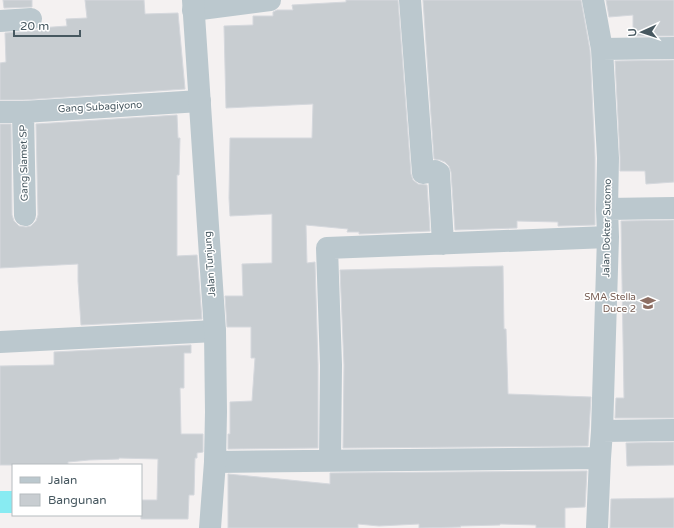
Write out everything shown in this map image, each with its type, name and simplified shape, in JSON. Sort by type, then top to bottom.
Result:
[{"type":"street","points":[[193,5],[270,0]]},
{"type":"street","points":[[410,0],[423,172],[435,171],[439,173],[443,244]]},
{"type":"street","name":"Jalan Dokter Sutomo","points":[[594,0],[602,49],[608,158],[608,237],[602,431],[597,528]]},
{"type":"street","name":"Jalan Tunjung","points":[[193,5],[215,332],[215,462],[210,528]]},
{"type":"street","points":[[0,21],[31,19]]},
{"type":"street","points":[[602,49],[674,48]]},
{"type":"street","name":"Gang Subagiyono","points":[[0,112],[23,112],[200,101]]},
{"type":"street","name":"Gang Slamet SP","points":[[23,112],[25,215]]},
{"type":"street","points":[[607,209],[674,208]]},
{"type":"street","points":[[330,460],[331,365],[327,248],[608,237]]},
{"type":"street","points":[[0,342],[215,332]]},
{"type":"street","points":[[602,431],[674,430]]},
{"type":"street","points":[[215,462],[600,458]]},
{"type":"water","points":[[0,491],[12,491],[12,513],[0,513]]},
{"type":"building","points":[[3,0],[32,0],[32,7],[4,8]]},
{"type":"building","points":[[85,0],[144,0],[145,14],[178,13],[185,89],[23,100],[0,100],[0,63],[6,62],[5,33],[67,26],[66,19],[87,18]]},
{"type":"building","points":[[346,0],[398,0],[411,174],[413,180],[418,184],[427,185],[430,231],[359,234],[359,232],[347,232],[348,229],[306,225],[307,263],[315,262],[318,365],[318,448],[228,449],[228,434],[230,434],[230,402],[252,401],[255,358],[251,358],[251,327],[227,327],[225,296],[243,296],[242,264],[272,263],[272,214],[230,216],[230,138],[312,138],[313,104],[226,108],[224,26],[253,25],[253,16],[273,16],[273,12],[277,10],[293,10],[292,5],[346,2]]},
{"type":"building","points":[[423,0],[581,0],[590,50],[595,158],[595,225],[558,226],[558,222],[517,221],[517,228],[455,230],[451,172],[449,166],[445,162],[434,159]]},
{"type":"building","points":[[606,0],[674,0],[674,36],[633,36],[633,15],[609,17]]},
{"type":"building","points":[[674,60],[674,182],[646,184],[645,171],[620,171],[615,61]]},
{"type":"building","points":[[177,115],[178,138],[180,138],[179,175],[177,175],[177,256],[197,255],[202,319],[81,325],[78,264],[0,268],[0,124],[11,124],[12,215],[14,221],[19,226],[26,227],[31,226],[36,221],[38,215],[36,124]]},
{"type":"building","name":"SMA Stella Duce 2","points":[[674,220],[674,418],[615,418],[616,398],[624,398],[621,221]]},
{"type":"building","points":[[503,266],[504,329],[506,329],[508,394],[591,397],[588,446],[343,448],[344,365],[340,270]]},
{"type":"building","points":[[191,345],[191,353],[184,353],[184,388],[180,388],[181,434],[203,434],[203,452],[197,453],[197,458],[195,458],[194,495],[189,495],[188,519],[141,519],[142,500],[157,500],[158,459],[119,458],[68,462],[68,464],[0,465],[0,366],[54,365],[54,352]]},
{"type":"building","points":[[674,442],[674,465],[627,466],[626,443]]},
{"type":"building","points":[[587,471],[585,507],[565,508],[565,528],[536,528],[536,525],[500,524],[419,528],[419,524],[379,526],[358,524],[358,528],[228,528],[228,474],[330,484],[330,473]]},
{"type":"building","points":[[674,498],[674,528],[610,528],[611,499]]},
{"type":"place","name":"SMA Stella Duce 2","points":[[648,303]]}]
